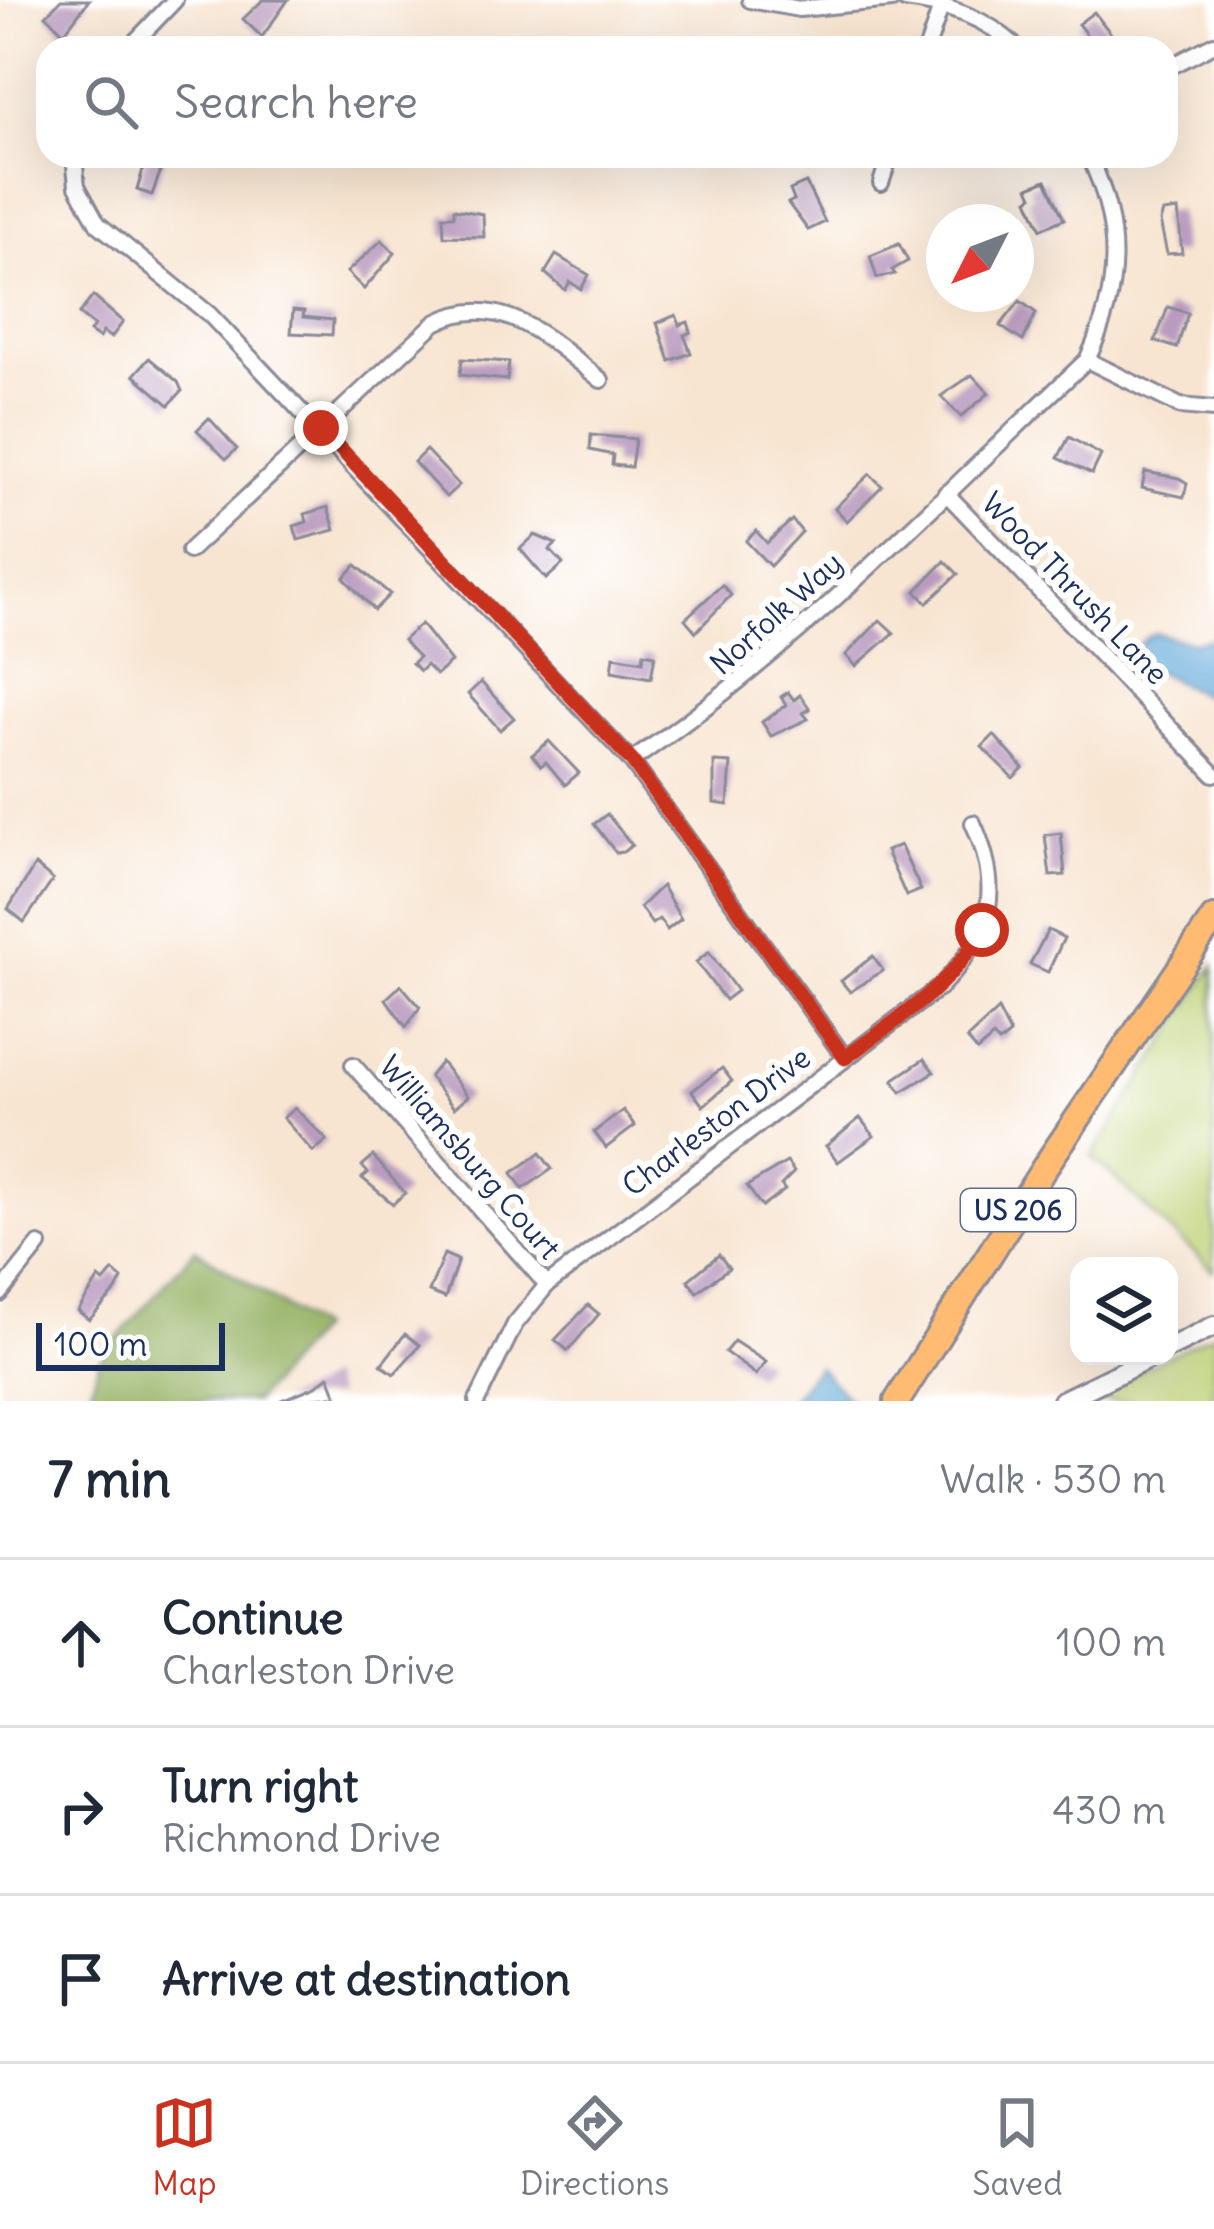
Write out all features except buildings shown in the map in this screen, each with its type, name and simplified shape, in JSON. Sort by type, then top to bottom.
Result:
[{"type":"highway","name":"US 206","points":[[897,1401],[1048,1162],[1214,919]]},
{"type":"street","points":[[140,36],[175,0]]},
{"type":"street","points":[[750,0],[799,9],[892,0]]},
{"type":"street","points":[[904,0],[942,4],[1002,36]]},
{"type":"street","points":[[931,36],[942,4]]},
{"type":"street","points":[[1178,63],[1214,44]]},
{"type":"street","points":[[75,168],[77,186],[98,224],[210,315],[632,761],[845,1058]]},
{"type":"street","points":[[881,184],[886,168]]},
{"type":"street","points":[[1092,168],[1115,236],[1110,306],[1087,360],[1180,406],[1214,409]]},
{"type":"street","points":[[190,551],[435,323],[455,312],[475,309],[513,315],[602,380]]},
{"type":"street","name":"Norfolk Way","points":[[632,761],[730,691],[1087,360]]},
{"type":"street","name":"Wood Thrush Lane","points":[[946,493],[1214,774]]},
{"type":"street","name":"Charleston Drive","points":[[477,1401],[515,1324],[547,1285],[940,987],[974,945],[992,880],[973,823]]},
{"type":"street","name":"Williamsburg Court","points":[[353,1065],[547,1285]]},
{"type":"street","points":[[0,1294],[39,1245]]},
{"type":"street","points":[[1178,1344],[1214,1326]]},
{"type":"street","points":[[1062,1401],[1136,1365]]},
{"type":"green space","points":[[1214,966],[1214,1271],[1092,1157]]},
{"type":"green space","points":[[195,1249],[318,1329],[255,1401],[88,1401],[99,1360]]},
{"type":"green space","points":[[1214,1333],[1214,1401],[1078,1401],[1150,1365],[1178,1365],[1178,1351]]},
{"type":"water","points":[[1154,633],[1192,642],[1214,638],[1214,701],[1144,665],[1139,643]]},
{"type":"water","points":[[818,1366],[850,1401],[790,1401]]},
{"type":"route","points":[[321,428],[632,761],[845,1058],[940,987],[966,960],[982,930]]}]
